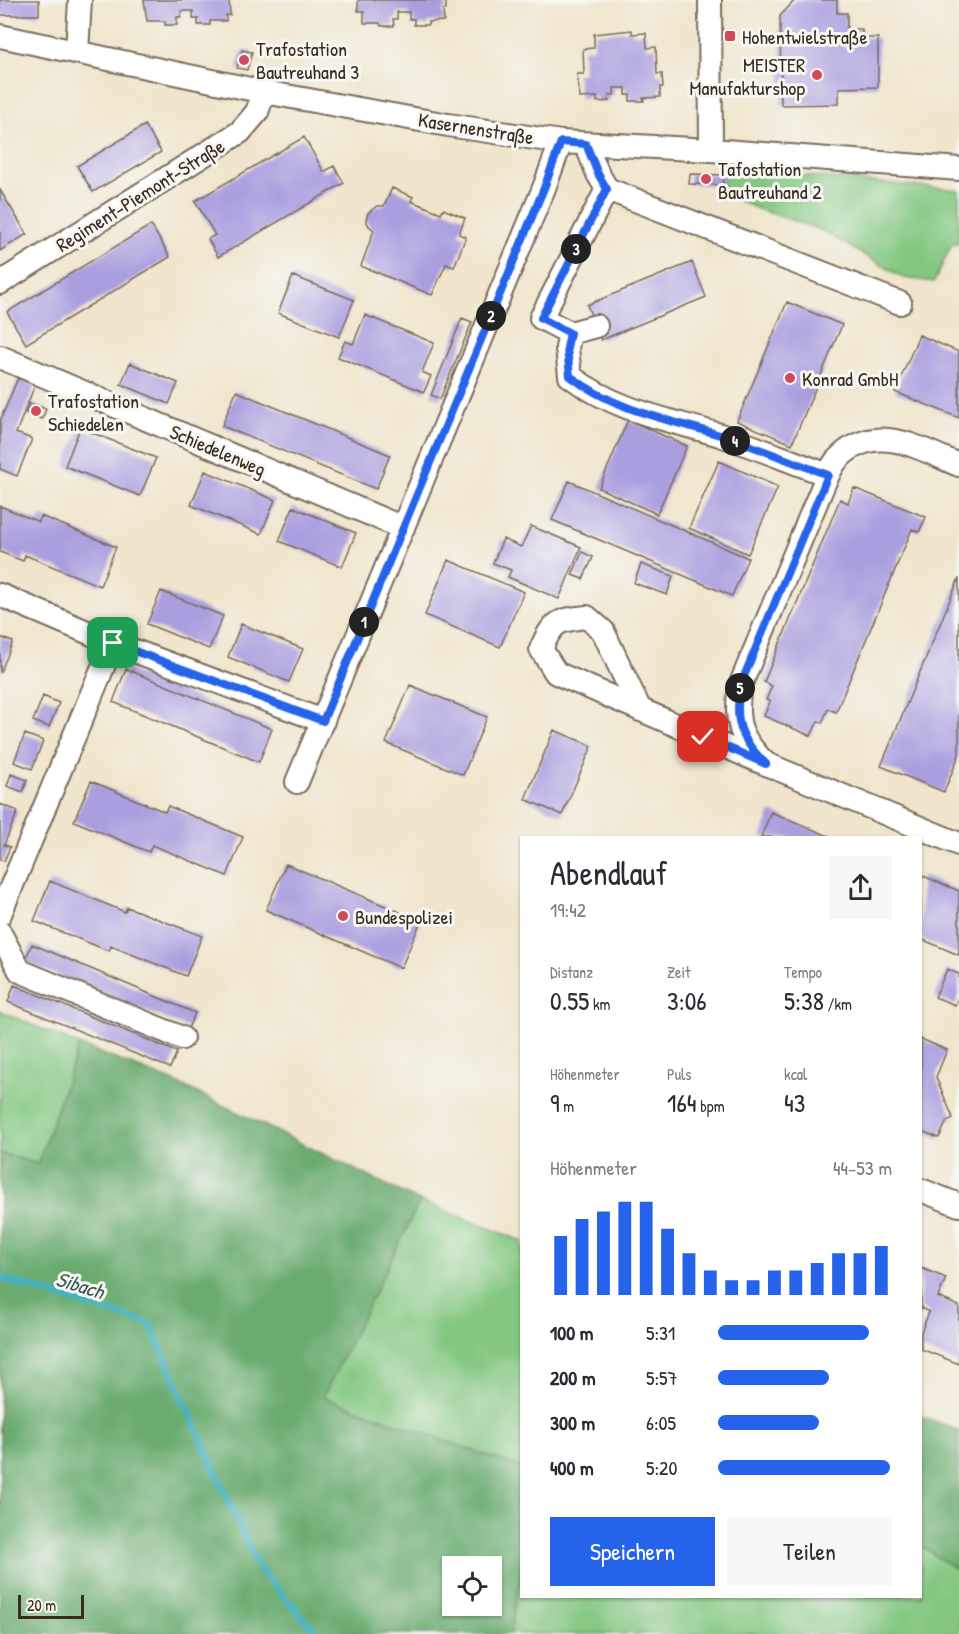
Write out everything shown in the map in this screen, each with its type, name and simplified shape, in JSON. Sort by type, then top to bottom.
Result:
[{"type":"street","points":[[77,51],[80,0]]},
{"type":"street","points":[[710,0],[711,150]]},
{"type":"street","name":"Kasernenstraße","points":[[0,36],[264,92],[448,125],[561,142],[711,150],[959,169]]},
{"type":"street","name":"Regiment-Piemont-Straße","points":[[0,283],[240,132],[257,112],[264,92]]},
{"type":"street","points":[[297,782],[544,188],[561,142]]},
{"type":"street","points":[[586,144],[598,174],[607,189],[900,303]]},
{"type":"street","points":[[596,326],[570,333],[541,318],[607,189]]},
{"type":"street","points":[[570,333],[567,348],[570,376],[588,389],[624,408],[722,436],[828,475]]},
{"type":"street","name":"Schiedelenweg","points":[[0,357],[403,528]]},
{"type":"street","points":[[766,764],[750,749],[740,730],[736,708],[740,686],[836,460],[861,442],[876,439],[910,445],[959,465]]},
{"type":"street","points":[[0,595],[113,643],[323,721]]},
{"type":"street","points":[[640,710],[603,632],[587,616],[564,619],[550,630],[542,649],[556,673],[640,710],[766,764],[959,844]]},
{"type":"street","points":[[0,914],[113,643]]},
{"type":"street","points":[[0,933],[20,970],[182,1038]]},
{"type":"street","points":[[922,1190],[959,1205]]},
{"type":"green space","points":[[731,169],[959,190],[959,243],[952,244],[934,282],[904,278],[821,230],[758,209],[726,195],[723,185],[724,175]]},
{"type":"green space","points":[[0,1011],[79,1045],[38,1164],[0,1153]]},
{"type":"green space","points":[[79,1045],[175,1082],[420,1201],[323,1397],[520,1467],[520,1579],[510,1634],[0,1634],[0,1153],[38,1164]]},
{"type":"green space","points":[[420,1201],[520,1240],[520,1467],[322,1397]]},
{"type":"green space","points":[[922,1416],[959,1431],[959,1571],[922,1547]]},
{"type":"green space","points":[[922,1547],[959,1571],[959,1634],[510,1634],[520,1579],[520,1598],[922,1598]]},
{"type":"building","points":[[0,0],[39,0],[39,15],[0,15]]},
{"type":"building","points":[[144,0],[229,0],[230,15],[226,15],[226,21],[210,21],[210,25],[198,25],[198,19],[193,19],[193,11],[181,11],[181,17],[177,17],[177,25],[165,25],[165,21],[147,21]]},
{"type":"building","points":[[358,0],[446,0],[446,10],[443,10],[444,21],[428,22],[428,25],[414,25],[414,19],[409,19],[409,12],[397,12],[397,19],[393,19],[394,26],[381,26],[380,23],[364,23],[364,11],[358,11]]},
{"type":"building","points":[[795,0],[837,0],[837,13],[847,13],[847,29],[862,29],[862,38],[878,38],[878,87],[839,88],[839,104],[781,105],[780,16]]},
{"type":"building","points":[[632,30],[632,34],[646,33],[647,48],[656,47],[657,74],[662,74],[663,87],[660,87],[660,97],[643,98],[644,101],[630,101],[630,95],[626,95],[626,88],[614,88],[614,95],[609,95],[609,101],[597,102],[597,97],[580,98],[577,74],[584,74],[583,49],[594,48],[594,34]]},
{"type":"building","name":"Trafostation Bautreuhand 3","points":[[242,50],[252,52],[247,70],[237,68]]},
{"type":"building","points":[[145,125],[161,152],[93,192],[77,166]]},
{"type":"building","points":[[304,137],[324,172],[334,166],[344,183],[218,257],[208,239],[215,235],[195,201]]},
{"type":"building","name":"Tafostation Bautreuhand 2","points":[[690,174],[724,175],[723,185],[689,184]]},
{"type":"building","points":[[392,188],[413,197],[411,201],[441,213],[443,209],[465,218],[459,234],[466,237],[454,267],[446,264],[432,295],[361,266],[374,230],[366,220],[368,213],[377,206],[384,206]]},
{"type":"building","points":[[0,190],[27,234],[0,251]]},
{"type":"building","points":[[151,225],[170,257],[26,344],[7,312]]},
{"type":"building","points":[[692,262],[706,297],[601,340],[587,305]]},
{"type":"building","points":[[293,276],[354,300],[339,337],[278,313]]},
{"type":"building","points":[[787,302],[842,325],[792,444],[737,421]]},
{"type":"building","points":[[365,315],[434,343],[422,372],[431,376],[424,392],[338,357],[345,341],[353,344]]},
{"type":"building","points":[[462,318],[472,322],[440,399],[431,395]]},
{"type":"building","points":[[919,335],[959,352],[959,418],[895,392]]},
{"type":"building","points":[[130,363],[178,383],[169,404],[121,384]]},
{"type":"building","points":[[18,378],[35,385],[16,433],[32,439],[17,476],[0,469],[0,421]]},
{"type":"building","points":[[236,391],[390,455],[376,489],[222,426]]},
{"type":"building","name":"Trafostation Schiedelen","points":[[30,403],[46,409],[42,419],[26,413]]},
{"type":"building","points":[[628,420],[687,446],[657,514],[599,488]]},
{"type":"building","points":[[80,428],[156,458],[140,496],[65,466]]},
{"type":"building","points":[[719,461],[778,487],[748,554],[689,528]]},
{"type":"building","points":[[205,471],[275,500],[261,534],[191,505]]},
{"type":"building","points":[[569,481],[748,558],[732,596],[552,520]]},
{"type":"building","points":[[854,488],[926,517],[919,532],[912,529],[836,712],[828,709],[822,723],[818,721],[811,736],[764,716],[770,701],[766,700],[772,686],[764,682],[840,499],[848,503]]},
{"type":"building","points":[[0,506],[39,522],[41,516],[116,547],[100,586],[25,555],[23,561],[0,552]]},
{"type":"building","points":[[293,507],[356,533],[342,567],[279,541]]},
{"type":"building","points":[[531,526],[581,547],[559,599],[508,577],[511,570],[493,563],[503,539],[521,547]]},
{"type":"building","points":[[582,552],[593,557],[583,579],[572,575]]},
{"type":"building","points":[[448,560],[524,592],[500,647],[425,615]]},
{"type":"building","points":[[641,564],[673,576],[667,595],[634,583]]},
{"type":"building","points":[[959,578],[959,755],[944,792],[881,766]]},
{"type":"building","points":[[161,591],[223,616],[209,649],[147,624]]},
{"type":"building","points":[[241,624],[303,649],[289,682],[228,657]]},
{"type":"building","points":[[0,637],[13,642],[0,673]]},
{"type":"building","points":[[126,669],[272,729],[259,762],[113,702]]},
{"type":"building","points":[[410,685],[487,717],[463,775],[386,743]]},
{"type":"building","points":[[43,696],[59,703],[49,727],[33,721]]},
{"type":"building","points":[[554,730],[592,746],[562,815],[525,799]]},
{"type":"building","points":[[25,734],[43,741],[32,769],[14,762]]},
{"type":"building","points":[[11,774],[27,780],[23,792],[7,786]]},
{"type":"building","points":[[91,781],[165,812],[168,806],[243,837],[227,876],[152,845],[149,852],[74,821]]},
{"type":"building","points":[[0,804],[18,811],[4,845],[10,847],[4,861],[0,860]]},
{"type":"building","points":[[771,812],[829,836],[761,836]]},
{"type":"building","name":"Bundespolizei","points":[[286,864],[421,921],[401,968],[266,910]]},
{"type":"building","points":[[922,875],[959,891],[959,955],[922,939]]},
{"type":"building","points":[[50,881],[125,912],[127,907],[202,936],[186,976],[111,946],[109,951],[34,921]]},
{"type":"building","points":[[32,944],[195,1013],[188,1028],[24,962]]},
{"type":"building","points":[[947,969],[959,974],[959,996],[955,1005],[935,997]]},
{"type":"building","points":[[14,985],[177,1052],[170,1068],[8,1002]]},
{"type":"building","points":[[922,1039],[947,1050],[936,1077],[953,1118],[947,1121],[939,1138],[922,1131]]},
{"type":"building","points":[[922,1268],[946,1278],[938,1297],[959,1306],[959,1364],[922,1349],[922,1330],[929,1312],[922,1308]]},
{"type":"waterway","name":"Sibach","points":[[0,1278],[150,1324],[258,1567],[318,1634]]},
{"type":"place","name":"Hohentwielstraße","points":[[730,36]]},
{"type":"place","name":"Trafostation Bautreuhand 3","points":[[244,60]]},
{"type":"place","name":"MEISTER Manufakturshop","points":[[817,75]]},
{"type":"place","name":"Tafostation Bautreuhand 2","points":[[706,179]]},
{"type":"place","name":"Konrad GmbH","points":[[790,378]]},
{"type":"place","name":"Trafostation Schiedelen","points":[[36,411]]},
{"type":"place","name":"Bundespolizei","points":[[343,916]]},
{"type":"route","points":[[113,643],[323,721],[561,142],[586,144],[598,174],[607,189],[541,318],[570,333],[567,348],[570,376],[588,389],[624,408],[722,436],[828,475],[740,686],[736,708],[740,730],[750,749],[766,764],[703,737]]}]
